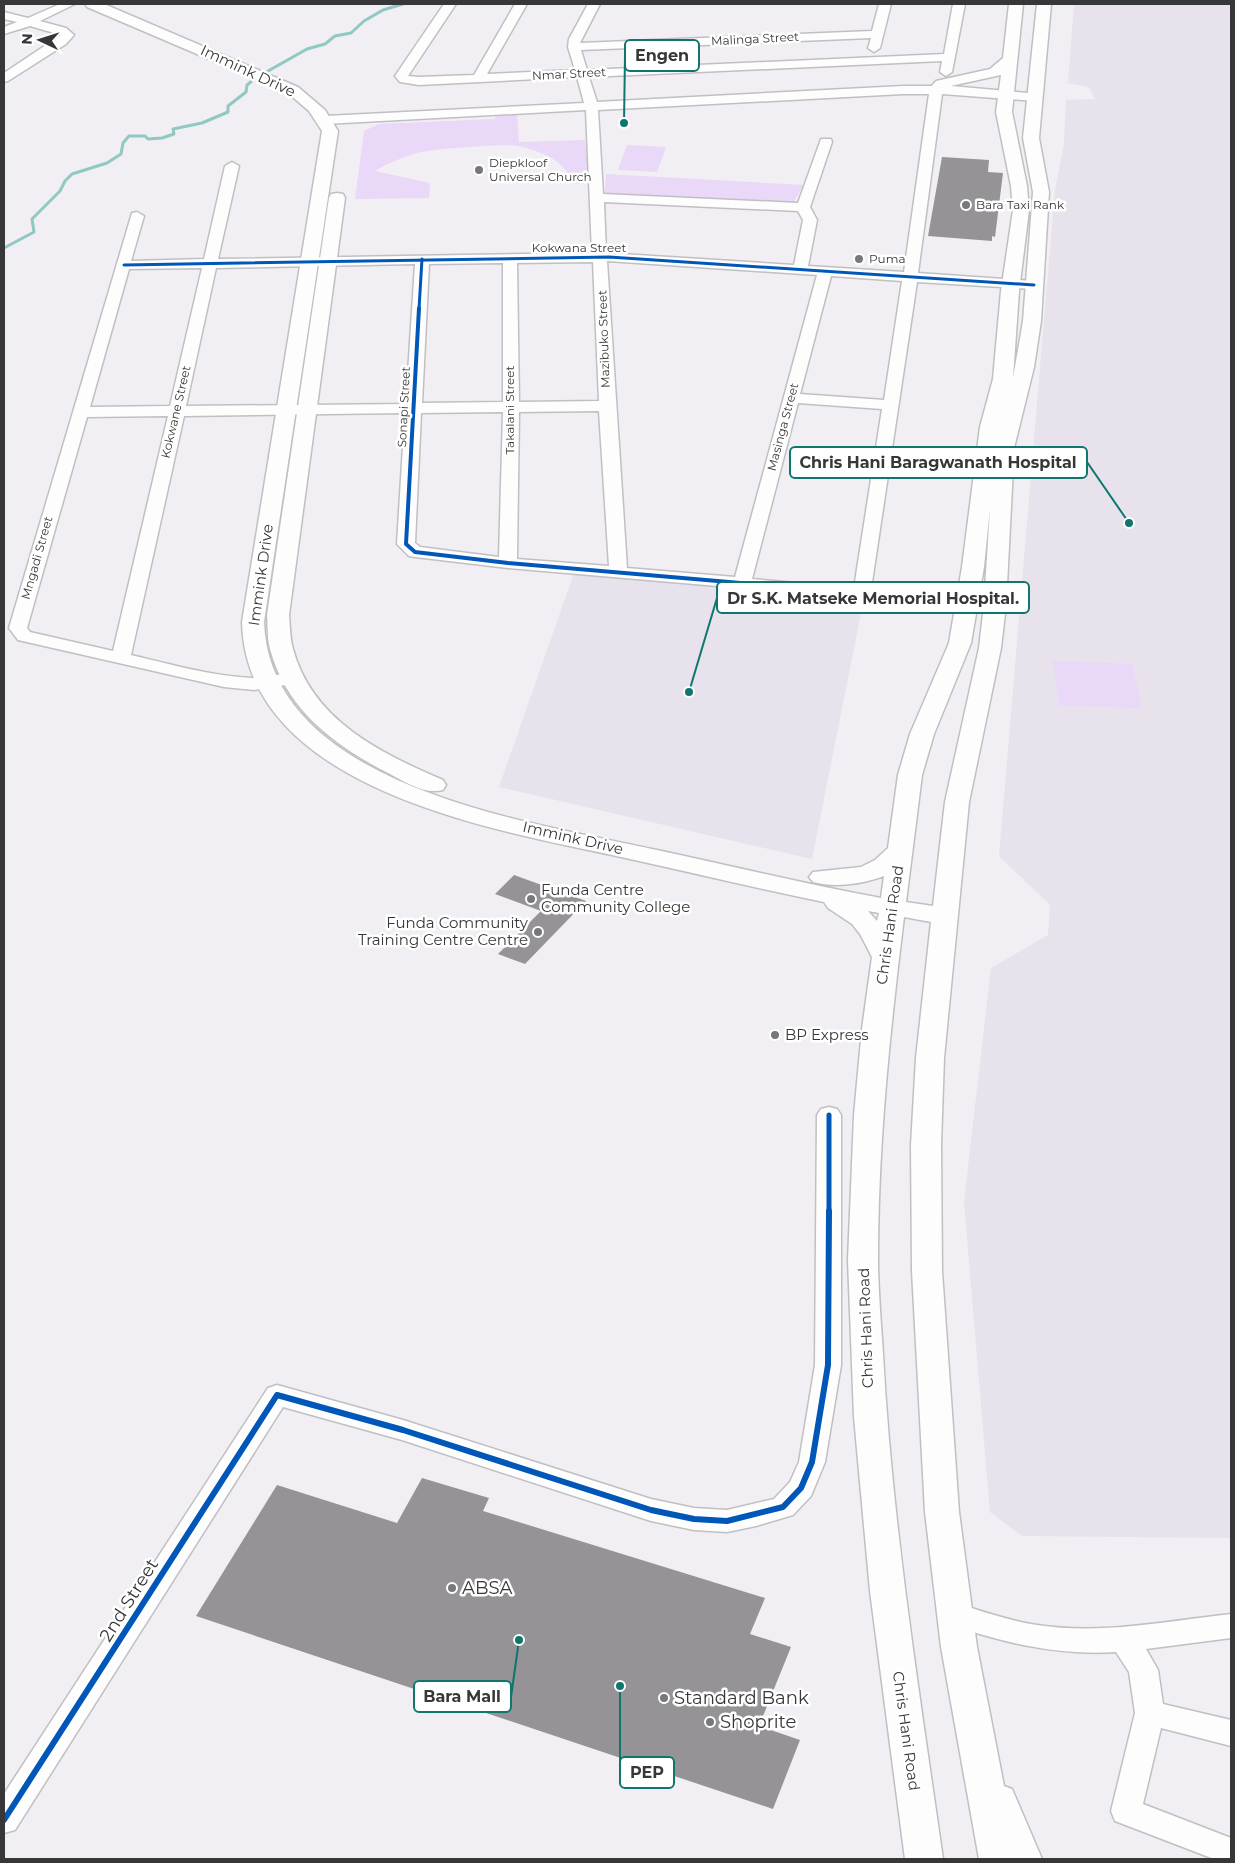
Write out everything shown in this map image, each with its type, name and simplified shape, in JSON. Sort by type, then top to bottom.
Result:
[{"type":"main road","name":"Immink Drive","points":[[92,4],[243,62]]},
{"type":"main road","name":"Immink Drive","points":[[113,4],[268,73],[337,124],[330,131],[309,261],[278,615],[279,643],[291,679],[315,711],[353,743],[381,761],[441,787],[820,886]]},
{"type":"main road","name":"Chris Hani Road","points":[[921,1855],[887,1592],[870,1417],[863,1260],[868,1115],[876,1029],[912,767],[922,734],[960,643],[968,602],[990,427],[1003,379],[1010,284],[1021,202],[1004,112],[1008,61],[1016,4]]},
{"type":"main road","points":[[998,1859],[983,1771],[958,1648],[942,1512],[927,1271],[926,1145],[930,1067],[957,802],[990,648],[995,605],[1004,448],[1025,367],[1032,321],[1041,192],[1031,138],[1044,4]]},
{"type":"main road","points":[[936,90],[948,82],[995,72],[1008,61]]},
{"type":"main road","name":"Immink Drive","points":[[339,182],[329,261],[253,622],[254,647],[267,683],[288,714],[321,745],[358,770],[423,800],[466,813],[523,827],[893,901],[946,909]]},
{"type":"main road","points":[[1010,284],[1022,282],[1026,279],[1036,249]]},
{"type":"main road","points":[[820,886],[879,869],[887,865],[901,848]]},
{"type":"main road","points":[[820,886],[854,911],[868,926],[886,958]]},
{"type":"main road","points":[[983,1771],[1002,1806],[1023,1859]]},
{"type":"street","points":[[4,31],[30,22],[68,4]]},
{"type":"street","name":"Nmar Street","points":[[450,4],[404,72],[402,78],[411,81],[947,57]]},
{"type":"street","points":[[480,78],[481,71],[521,4]]},
{"type":"street","points":[[574,48],[575,40],[594,4]]},
{"type":"street","points":[[871,60],[885,4]]},
{"type":"street","points":[[946,72],[947,57],[959,4]]},
{"type":"street","points":[[4,16],[62,31],[68,35],[5,76]]},
{"type":"street","name":"Malinga Street","points":[[574,48],[876,34]]},
{"type":"street","name":"Mazibuko Street","points":[[574,48],[592,107],[607,406],[618,571]]},
{"type":"street","points":[[337,124],[592,107],[936,90],[1035,94]]},
{"type":"street","points":[[862,592],[910,277],[936,90]]},
{"type":"street","points":[[800,269],[810,220],[803,207],[826,142]]},
{"type":"street","name":"Kokwane Street","points":[[121,658],[232,166]]},
{"type":"street","points":[[598,198],[803,207]]},
{"type":"street","name":"Mngadi Street","points":[[137,216],[18,628],[24,636],[224,681],[245,684],[291,679]]},
{"type":"street","name":"Kokwana Street","points":[[124,265],[600,257],[1034,286]]},
{"type":"street","name":"Takalani Street","points":[[508,563],[511,406],[510,258]]},
{"type":"street","name":"Sonapi Street","points":[[422,259],[406,544],[415,552],[508,563]]},
{"type":"street","name":"Masinga Street","points":[[742,582],[824,271]]},
{"type":"street","points":[[791,398],[890,405]]},
{"type":"street","points":[[80,412],[607,406]]},
{"type":"street","points":[[508,563],[862,592],[995,605]]},
{"type":"street","name":"2nd Street","points":[[4,1820],[277,1394],[403,1430],[651,1510],[694,1519],[727,1521],[756,1515],[783,1506],[801,1488],[812,1462],[828,1365],[829,1115]]},
{"type":"street","points":[[955,1614],[1000,1629],[1037,1637],[1086,1641],[1124,1640],[1231,1626]]},
{"type":"street","points":[[1124,1640],[1143,1670],[1150,1713],[1126,1811],[1231,1852]]},
{"type":"street","points":[[1150,1713],[1231,1733]]},
{"type":"shaded area","points":[[1074,4],[1231,4],[1231,1538],[1022,1536],[990,1512],[964,1202],[991,968],[1048,935],[1050,905],[999,856],[1055,190],[1064,144],[1066,100],[1095,99],[1089,87],[1068,83]]},
{"type":"shaded area","points":[[517,113],[519,142],[585,140],[588,168],[587,183],[571,184],[565,169],[559,163],[544,154],[527,148],[511,145],[468,147],[416,153],[375,171],[430,183],[429,198],[355,199],[364,131],[379,124],[495,119],[496,114]]},
{"type":"shaded area","points":[[627,145],[666,147],[657,172],[618,170]]},
{"type":"shaded area","points":[[606,174],[803,185],[794,202],[605,194]]},
{"type":"shaded area","points":[[574,573],[864,598],[812,859],[499,787]]},
{"type":"shaded area","points":[[1053,661],[1133,664],[1141,708],[1059,705]]},
{"type":"building","name":"Bara Taxi Rank","points":[[942,157],[989,160],[988,172],[1003,173],[995,237],[992,236],[992,241],[928,236]]},
{"type":"building","name":"Funda Community Training Centre Centre","points":[[514,875],[586,901],[525,964],[498,954],[541,911],[495,894]]},
{"type":"building","points":[[422,1478],[489,1498],[483,1511],[765,1598],[750,1634],[791,1647],[759,1726],[800,1740],[773,1809],[196,1616],[277,1485],[397,1523]]},
{"type":"waterway","points":[[4,248],[34,232],[32,219],[60,191],[65,181],[72,174],[107,163],[121,154],[123,143],[129,136],[145,136],[148,139],[162,138],[174,134],[173,129],[202,123],[228,112],[228,106],[246,92],[247,85],[254,79],[307,49],[325,44],[335,36],[351,33],[364,21],[383,10],[403,4]]},
{"type":"cycle path","points":[[124,265],[609,257],[1034,285]]},
{"type":"cycle path","points":[[422,259],[406,544],[415,552],[508,563],[995,605]]},
{"type":"cycle path","points":[[4,1820],[277,1395],[403,1430],[651,1510],[694,1519],[727,1521],[783,1507],[801,1488],[812,1462],[828,1365],[829,1115]]},
{"type":"place","name":"Engen","points":[[624,123]]},
{"type":"place","name":"Diepkloof Universal Church","points":[[479,170]]},
{"type":"place","name":"Bara Taxi Rank","points":[[966,205]]},
{"type":"place","name":"Puma","points":[[859,259]]},
{"type":"place","name":"Chris Hani Baragwanath Hospital","points":[[1129,523]]},
{"type":"place","name":"Dr S.K. Matseke Memorial Hospital.","points":[[689,692]]},
{"type":"place","name":"Funda Centre Community College","points":[[531,899]]},
{"type":"place","name":"Funda Community Training Centre Centre","points":[[538,932]]},
{"type":"place","name":"BP Express","points":[[775,1035]]},
{"type":"place","name":"ABSA","points":[[452,1588]]},
{"type":"place","name":"Bara Mall","points":[[519,1640]]},
{"type":"place","name":"PEP","points":[[620,1686]]},
{"type":"place","name":"Standard Bank","points":[[664,1698]]},
{"type":"place","name":"Shoprite","points":[[710,1722]]}]
